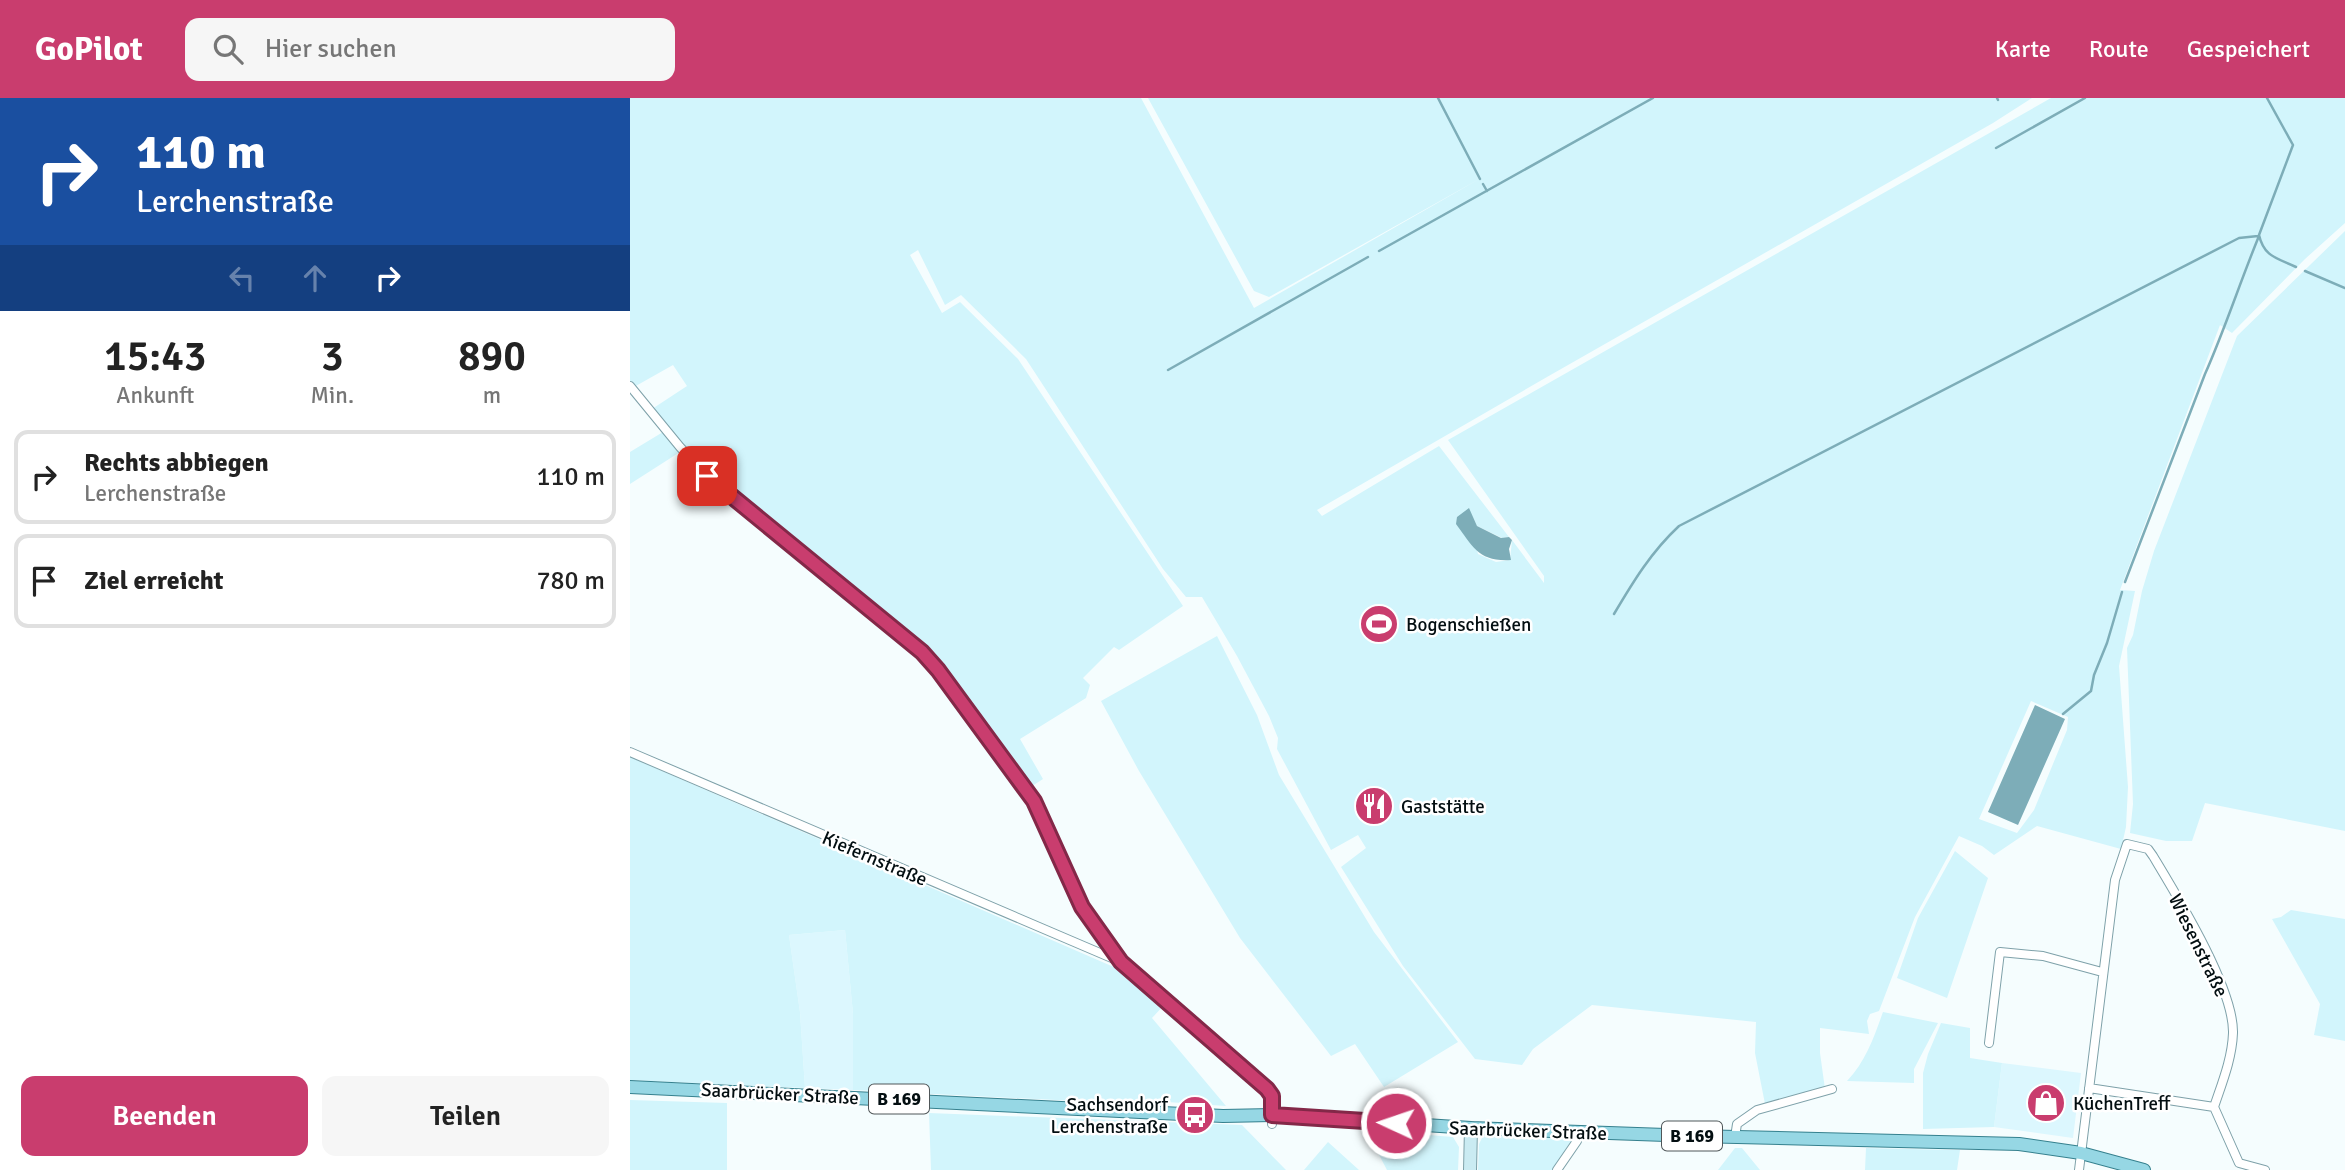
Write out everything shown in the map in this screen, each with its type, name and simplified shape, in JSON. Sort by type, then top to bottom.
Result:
[{"type":"main road","name":"Saarbrücker Straße","points":[[630,1087],[1223,1116],[1240,1121],[1272,1120],[1301,1124],[1321,1119],[1471,1128],[2019,1144],[2081,1153],[2144,1170]]},
{"type":"main road","points":[[1470,1170],[1471,1128]]},
{"type":"street","points":[[630,386],[707,476],[922,652],[938,670],[1034,801],[1082,907],[1121,962],[1267,1089],[1272,1096],[1272,1120]]},
{"type":"street","name":"Kiefernstraße","points":[[630,752],[1121,962]]},
{"type":"street","name":"Wiesenstraße","points":[[2102,972],[2115,880],[2127,844],[2148,849],[2182,906],[2225,991],[2231,1016],[2232,1041],[2228,1065],[2214,1107]]},
{"type":"street","points":[[1989,1043],[2000,952],[2043,956],[2102,972],[2078,1170]]},
{"type":"street","points":[[2089,1088],[2214,1107],[2239,1163],[2265,1170]]},
{"type":"street","points":[[1735,1137],[1737,1124],[1751,1113],[1832,1089]]},
{"type":"street","points":[[1557,1170],[1577,1141]]},
{"type":"shaded area","points":[[630,98],[1141,98],[1254,308],[1481,178],[1269,297],[1254,291],[1148,98],[2032,98],[1993,123],[1317,510],[1322,516],[1439,446],[1509,537],[1502,538],[1477,526],[1468,508],[1478,554],[1496,562],[1510,560],[1512,540],[1544,583],[1544,576],[1448,440],[2051,98],[2345,98],[2345,223],[2305,259],[2232,333],[2220,325],[2120,590],[2135,591],[2119,666],[2128,787],[2126,827],[2121,849],[2037,826],[1994,855],[1982,846],[1959,836],[1915,917],[1879,1011],[1870,1014],[1867,1021],[1869,1034],[1820,1028],[1825,1089],[1765,1104],[1755,1053],[1756,1022],[1592,1005],[1533,1049],[1522,1065],[1475,1059],[1403,966],[1341,867],[1366,848],[1358,835],[1331,850],[1277,749],[1278,738],[1269,716],[1202,597],[1186,597],[1163,569],[1026,359],[961,295],[945,305],[918,250],[910,255],[942,313],[960,302],[1018,359],[1183,606],[1119,650],[1114,647],[1083,678],[1090,685],[1086,698],[1020,739],[1043,779],[1029,788],[949,678],[924,651],[691,457],[652,409],[687,386],[673,365],[634,387],[630,382]],"holes":[[[2031,701],[2068,717],[2067,730],[2034,810],[2017,833],[1979,819]]]},
{"type":"shaded area","points":[[2345,231],[2345,831],[2205,803],[2192,841],[2166,841],[2130,833],[2133,804],[2127,648],[2133,635],[2154,551],[2237,336]]},
{"type":"shaded area","points":[[663,432],[680,452],[630,484],[630,452]]},
{"type":"shaded area","points":[[1469,508],[1477,526],[1501,538],[1509,537],[1512,540],[1509,549],[1511,560],[1484,556],[1472,546],[1456,524],[1457,517]]},
{"type":"shaded area","points":[[1217,636],[1257,715],[1279,775],[1374,932],[1458,1042],[1384,1087],[1355,1044],[1331,1056],[1240,938],[1139,771],[1101,701]]},
{"type":"shaded area","points":[[2035,705],[2065,719],[2018,825],[1988,812]]},
{"type":"shaded area","points":[[630,757],[1123,971],[1165,1004],[1152,1018],[1226,1106],[853,1090],[853,1014],[845,930],[789,935],[800,1012],[805,1088],[630,1080]]},
{"type":"shaded area","points":[[1955,851],[1988,878],[1947,998],[1897,978],[1918,918]]},
{"type":"shaded area","points":[[2291,910],[2345,919],[2345,1041],[2314,1035],[2320,1004],[2272,919]]},
{"type":"shaded area","points":[[845,930],[853,1014],[853,1090],[805,1088],[800,1012],[789,935]]},
{"type":"shaded area","points":[[1883,1012],[1938,1023],[1914,1069],[1914,1083],[1847,1081],[1873,1040]]},
{"type":"shaded area","points":[[1941,1023],[1970,1028],[1970,1058],[2002,1063],[1994,1127],[1923,1129],[1923,1073]]},
{"type":"shaded area","points":[[2002,1063],[2081,1073],[2073,1138],[1994,1127]]},
{"type":"shaded area","points":[[630,1100],[727,1103],[727,1170],[630,1170]]},
{"type":"shaded area","points":[[929,1113],[1242,1125],[1286,1170],[931,1170]]},
{"type":"shaded area","points":[[1366,1130],[1453,1137],[1459,1147],[1458,1170],[1387,1170]]},
{"type":"shaded area","points":[[1483,1136],[1575,1139],[1554,1170],[1478,1170],[1479,1144]]},
{"type":"shaded area","points":[[1328,1142],[1359,1170],[1304,1170]]},
{"type":"shaded area","points":[[1735,1148],[1742,1148],[1760,1170],[1718,1170]]},
{"type":"shaded area","points":[[1866,1148],[1960,1150],[1957,1170],[1865,1170]]},
{"type":"waterway","points":[[1438,98],[1480,179]]},
{"type":"waterway","points":[[1379,251],[1653,98]]},
{"type":"waterway","points":[[1996,148],[2085,98]]},
{"type":"waterway","points":[[2267,98],[2293,145],[2259,235],[2268,252],[2296,267]]},
{"type":"waterway","points":[[1483,184],[1487,191]]},
{"type":"waterway","points":[[1614,614],[1651,557],[1679,526],[2239,238],[2258,236]]},
{"type":"waterway","points":[[2125,582],[2259,236]]},
{"type":"waterway","points":[[1168,370],[1368,257]]},
{"type":"waterway","points":[[2305,271],[2345,288]]},
{"type":"waterway","points":[[2063,714],[2091,691],[2122,592]]},
{"type":"place","name":"Bogenschießen","points":[[1379,624]]},
{"type":"place","name":"Gaststätte","points":[[1374,806]]},
{"type":"place","name":"KüchenTreff","points":[[2046,1103]]},
{"type":"place","name":"Sachsendorf Lerchenstraße","points":[[1195,1115]]},
{"type":"route","points":[[707,476],[922,652],[938,670],[1034,801],[1082,907],[1121,962],[1267,1089],[1272,1096],[1272,1115],[1396,1123]]}]
